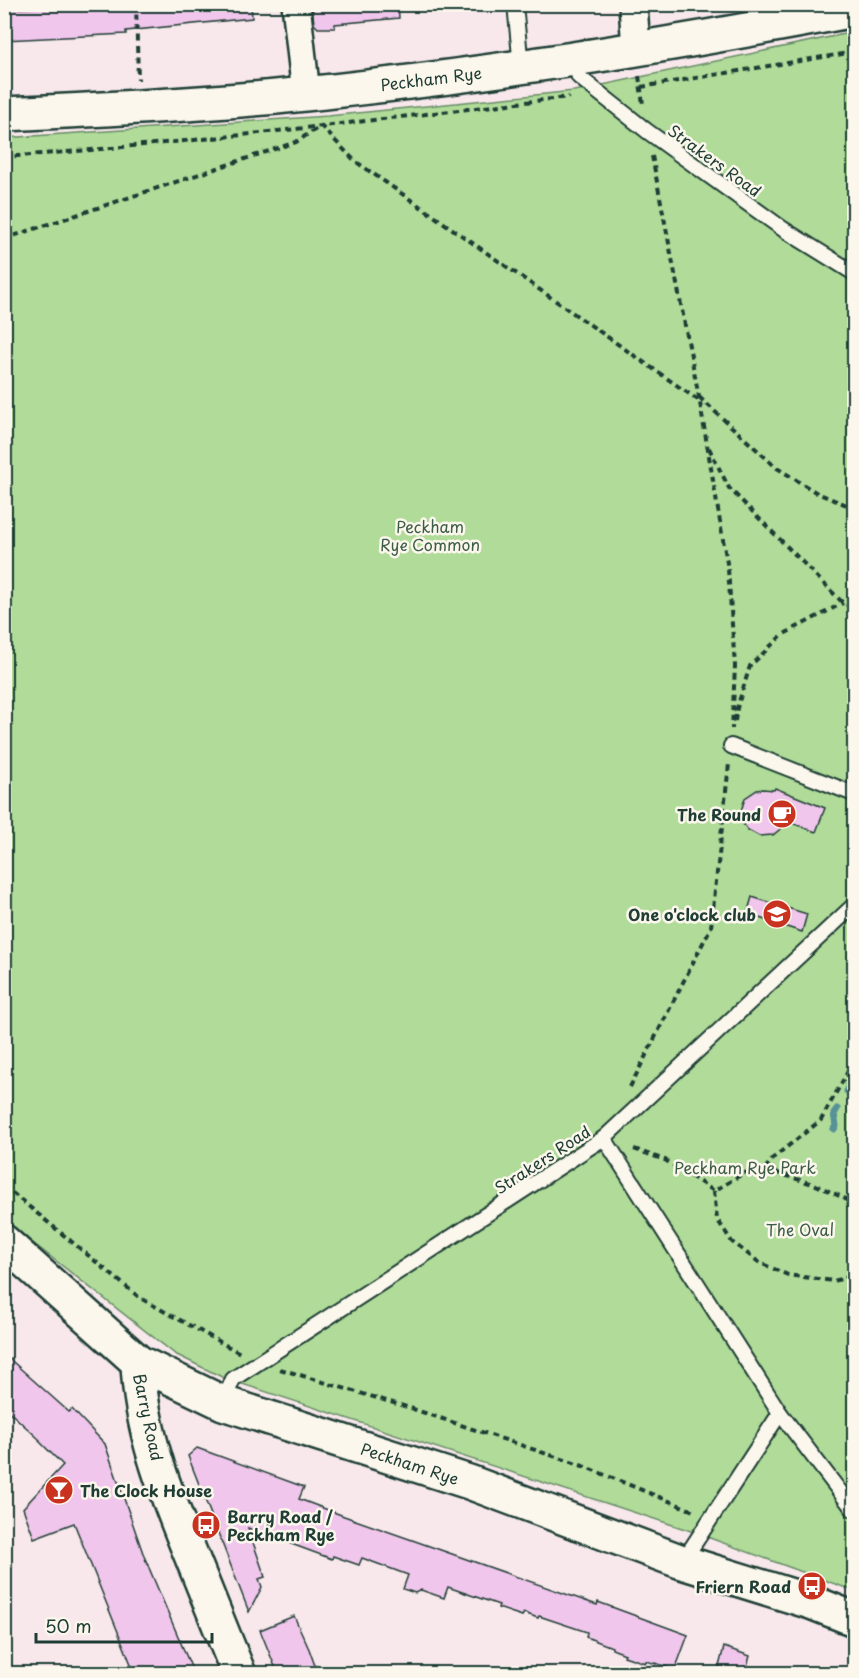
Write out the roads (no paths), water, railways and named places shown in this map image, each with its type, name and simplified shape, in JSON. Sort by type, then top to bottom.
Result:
[{"type":"main road","name":"Peckham Rye","points":[[4,114],[138,108],[306,94],[573,59],[637,58],[710,38],[855,10]]},
{"type":"main road","name":"Peckham Rye","points":[[4,1242],[138,1362],[223,1403],[469,1482],[682,1562],[855,1618]]},
{"type":"main road","name":"Barry Road","points":[[138,1362],[138,1383],[149,1434],[169,1500],[239,1674]]},
{"type":"street","points":[[296,4],[306,94]]},
{"type":"street","points":[[633,4],[637,58]]},
{"type":"lane","points":[[515,4],[521,67]]},
{"type":"lane","name":"Strakers Road","points":[[573,59],[579,77],[647,131],[783,229],[855,273]]},
{"type":"lane","points":[[731,746],[855,794]]},
{"type":"lane","name":"Strakers Road","points":[[223,1403],[232,1379],[604,1138],[855,905]]},
{"type":"lane","points":[[604,1138],[780,1413],[855,1510]]},
{"type":"lane","points":[[682,1562],[780,1413]]},
{"type":"waterway","points":[[847,1091],[854,1072]]},
{"type":"waterway","points":[[834,1129],[836,1126],[834,1114],[837,1109]]},
{"type":"place","name":"The Round","points":[[782,814]]},
{"type":"place","name":"One o'clock club","points":[[777,914]]},
{"type":"place","name":"The Clock House","points":[[59,1490]]},
{"type":"place","name":"Barry Road / Peckham Rye","points":[[206,1525]]},
{"type":"place","name":"Friern Road","points":[[812,1586]]},
{"type":"park label","name":"Peckham Rye Common","points":[[430,535]]},
{"type":"park label","name":"Peckham Rye Park","points":[[745,1167]]},
{"type":"park label","name":"The Oval","points":[[800,1229]]}]
